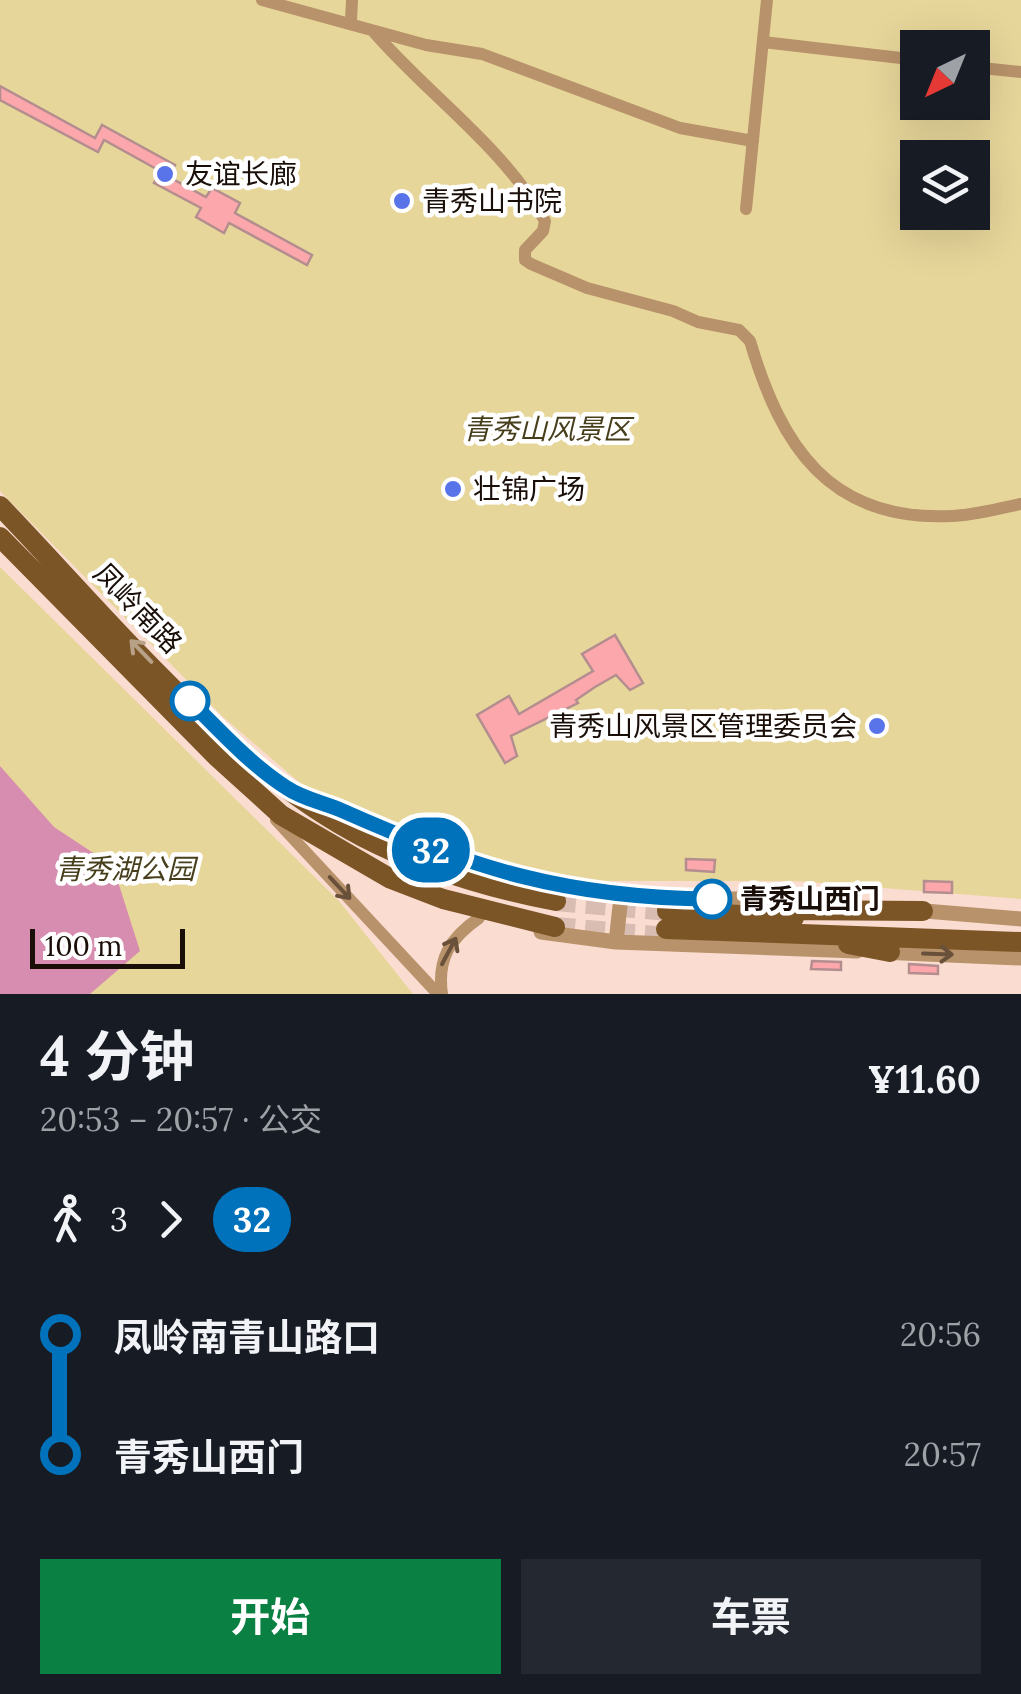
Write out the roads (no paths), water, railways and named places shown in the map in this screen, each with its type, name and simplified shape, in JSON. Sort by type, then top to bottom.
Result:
[{"type":"main road","name":"凤岭南路","points":[[0,506],[230,742],[288,790],[346,828],[411,860],[555,916],[446,892],[393,870],[286,810],[216,756],[0,537]]},
{"type":"main road","points":[[923,911],[754,909],[708,914],[666,926],[890,936],[1018,920]]},
{"type":"main road","points":[[708,914],[1018,954]]},
{"type":"street","points":[[262,0],[352,21],[373,31],[482,54],[680,128],[753,141]]},
{"type":"street","points":[[352,0],[352,21]]},
{"type":"street","points":[[746,209],[767,0]]},
{"type":"street","points":[[373,31],[492,153],[538,208],[545,221],[543,230],[525,250],[526,260],[531,264],[587,288],[673,310],[698,322],[739,330],[750,341],[790,442],[817,472],[859,500],[903,512],[952,516],[1021,504]]},
{"type":"street","points":[[763,42],[900,58]]},
{"type":"street","points":[[990,68],[1021,72]]},
{"type":"street","points":[[216,756],[440,994]]},
{"type":"street","points":[[288,790],[464,862],[513,877],[621,897],[866,903],[1018,920]]},
{"type":"street","points":[[274,816],[388,886],[478,918],[616,942],[890,936]]},
{"type":"street","points":[[616,942],[621,897]]},
{"type":"street","points":[[440,994],[445,952],[478,918]]},
{"type":"tunnel","points":[[556,901],[667,911]]},
{"type":"tunnel","points":[[555,927],[666,937]]},
{"type":"place","name":"友谊长廊","points":[[165,174]]},
{"type":"place","name":"青秀山书院","points":[[402,201]]},
{"type":"place","name":"壮锦广场","points":[[453,489]]},
{"type":"place","name":"青秀山风景区管理委员会","points":[[877,726]]},
{"type":"place","name":"青秀山西门","points":[[712,899]]},
{"type":"park label","name":"青秀山风景区","points":[[547,429]]},
{"type":"park label","name":"青秀湖公园","points":[[125,869]]}]
